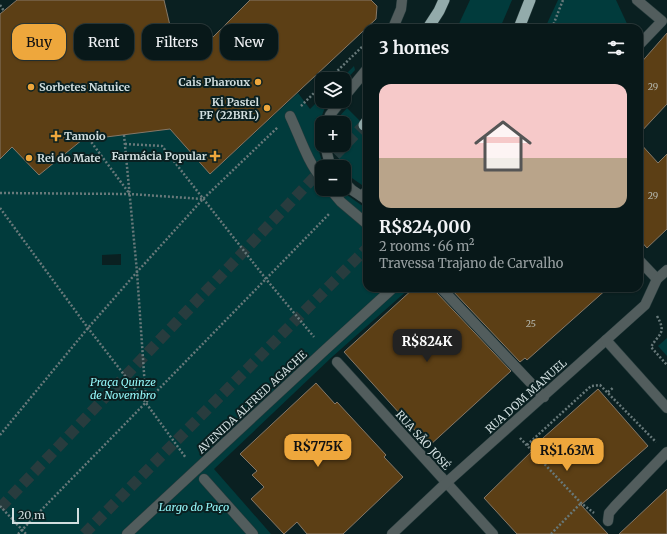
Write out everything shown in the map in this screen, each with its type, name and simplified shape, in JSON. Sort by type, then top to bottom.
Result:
[{"type":"highway","points":[[431,24],[444,0]]},
{"type":"highway","points":[[521,24],[530,0]]},
{"type":"street","points":[[395,24],[401,8],[402,0]]},
{"type":"street","points":[[637,0],[662,21],[643,41]]},
{"type":"street","points":[[351,88],[363,74]]},
{"type":"street","points":[[290,116],[315,171]]},
{"type":"street","points":[[351,187],[363,195]]},
{"type":"street","points":[[336,196],[363,221]]},
{"type":"street","points":[[643,264],[657,279]]},
{"type":"street","name":"RUA DOM MANUEL","points":[[392,534],[446,483],[544,397],[645,305],[657,279],[667,270]]},
{"type":"street","name":"AVENIDA ALFRED AGACHE","points":[[127,534],[201,476],[325,350],[389,292]]},
{"type":"street","points":[[445,292],[544,397]]},
{"type":"street","points":[[606,340],[667,408]]},
{"type":"street","name":"RUA SÃO JOSÉ","points":[[337,362],[493,534]]},
{"type":"street","points":[[608,521],[609,513],[614,506],[666,452]]},
{"type":"street","points":[[201,476],[253,534]]},
{"type":"path","points":[[554,24],[563,0]]},
{"type":"path","points":[[0,5],[4,11]]},
{"type":"path","points":[[336,72],[363,46]]},
{"type":"path","points":[[0,435],[88,328],[137,272],[204,199],[315,92]]},
{"type":"path","points":[[124,135],[137,272],[146,403]]},
{"type":"path","points":[[89,139],[130,194]]},
{"type":"path","points":[[125,144],[162,146],[266,279],[325,350]]},
{"type":"path","points":[[0,193],[130,194],[204,199]]},
{"type":"path","points":[[18,534],[341,202]]},
{"type":"path","points":[[0,208],[88,328],[201,476]]},
{"type":"path","points":[[647,300],[660,321],[662,330],[661,334],[651,347],[667,365]]},
{"type":"path","points":[[526,444],[591,386],[600,384],[666,452]]},
{"type":"path","points":[[608,392],[614,387]]},
{"type":"path","points":[[510,426],[581,503],[608,521]]},
{"type":"path","points":[[550,534],[581,503]]},
{"type":"path","points":[[0,506],[26,534]]},
{"type":"green space","points":[[470,0],[512,0],[502,24],[459,24]]},
{"type":"green space","points":[[558,0],[616,0],[627,24],[547,24]]},
{"type":"green space","points":[[354,66],[355,70],[351,74],[351,72],[348,72]]},
{"type":"green space","name":"Praça Quinze de Novembro","points":[[298,93],[310,109],[315,104],[315,108],[324,108],[322,116],[315,116],[315,152],[320,152],[322,160],[315,160],[315,196],[348,196],[363,206],[363,292],[405,292],[332,357],[214,469],[271,534],[0,534],[0,159],[12,147],[39,175],[82,140],[170,129],[210,174]],"holes":[[[121,254],[121,265],[102,265],[102,255]]]},
{"type":"green space","points":[[347,108],[363,124],[363,184],[351,177],[351,160],[340,160],[335,152],[351,152],[351,116],[340,116]]},
{"type":"green space","points":[[667,338],[667,356],[658,346]]},
{"type":"pier","points":[[0,0],[13,0],[4,11],[0,13]]},
{"type":"building","name":"Cais Pharoux","points":[[17,0],[164,0],[170,24],[142,24],[142,60],[212,60],[212,38],[220,30],[220,60],[278,60],[278,24],[226,24],[250,0],[371,0],[377,6],[376,19],[371,24],[363,24],[363,31],[319,72],[315,72],[315,76],[210,174],[170,129],[82,140],[39,175],[12,147],[0,159],[0,14]]},
{"type":"building","points":[[667,33],[667,104],[643,130],[643,60]]},
{"type":"building","points":[[643,146],[658,163],[667,154],[667,229],[647,248],[643,244]]},
{"type":"building","points":[[410,292],[436,292],[511,371],[429,446],[344,352]]},
{"type":"building","points":[[454,292],[604,292],[527,360],[525,358],[520,362]]},
{"type":"building","points":[[316,383],[335,404],[337,402],[386,455],[384,457],[403,477],[343,534],[307,534],[297,522],[284,534],[251,499],[264,487],[252,475],[257,471],[240,454]]},
{"type":"building","points":[[598,389],[648,446],[581,505],[608,534],[517,534],[484,498],[535,448],[534,446]]},
{"type":"building","points":[[667,489],[667,534],[619,534]]},
{"type":"tunnel","points":[[331,160],[363,126]]},
{"type":"tunnel","points":[[0,508],[315,176]]},
{"type":"tunnel","points":[[84,534],[363,252]]},
{"type":"place","name":"Cais Pharoux","points":[[258,82]]},
{"type":"place","name":"Sorbetes Natuice","points":[[31,87]]},
{"type":"place","name":"Ki Pastel PF (22BRL)","points":[[267,108]]},
{"type":"place","name":"Tamoio","points":[[56,136]]},
{"type":"place","name":"Farmácia Popular","points":[[215,156]]},
{"type":"place","name":"Rei do Mate","points":[[29,158]]},
{"type":"park label","name":"Largo do Paço","points":[[194,507]]}]
